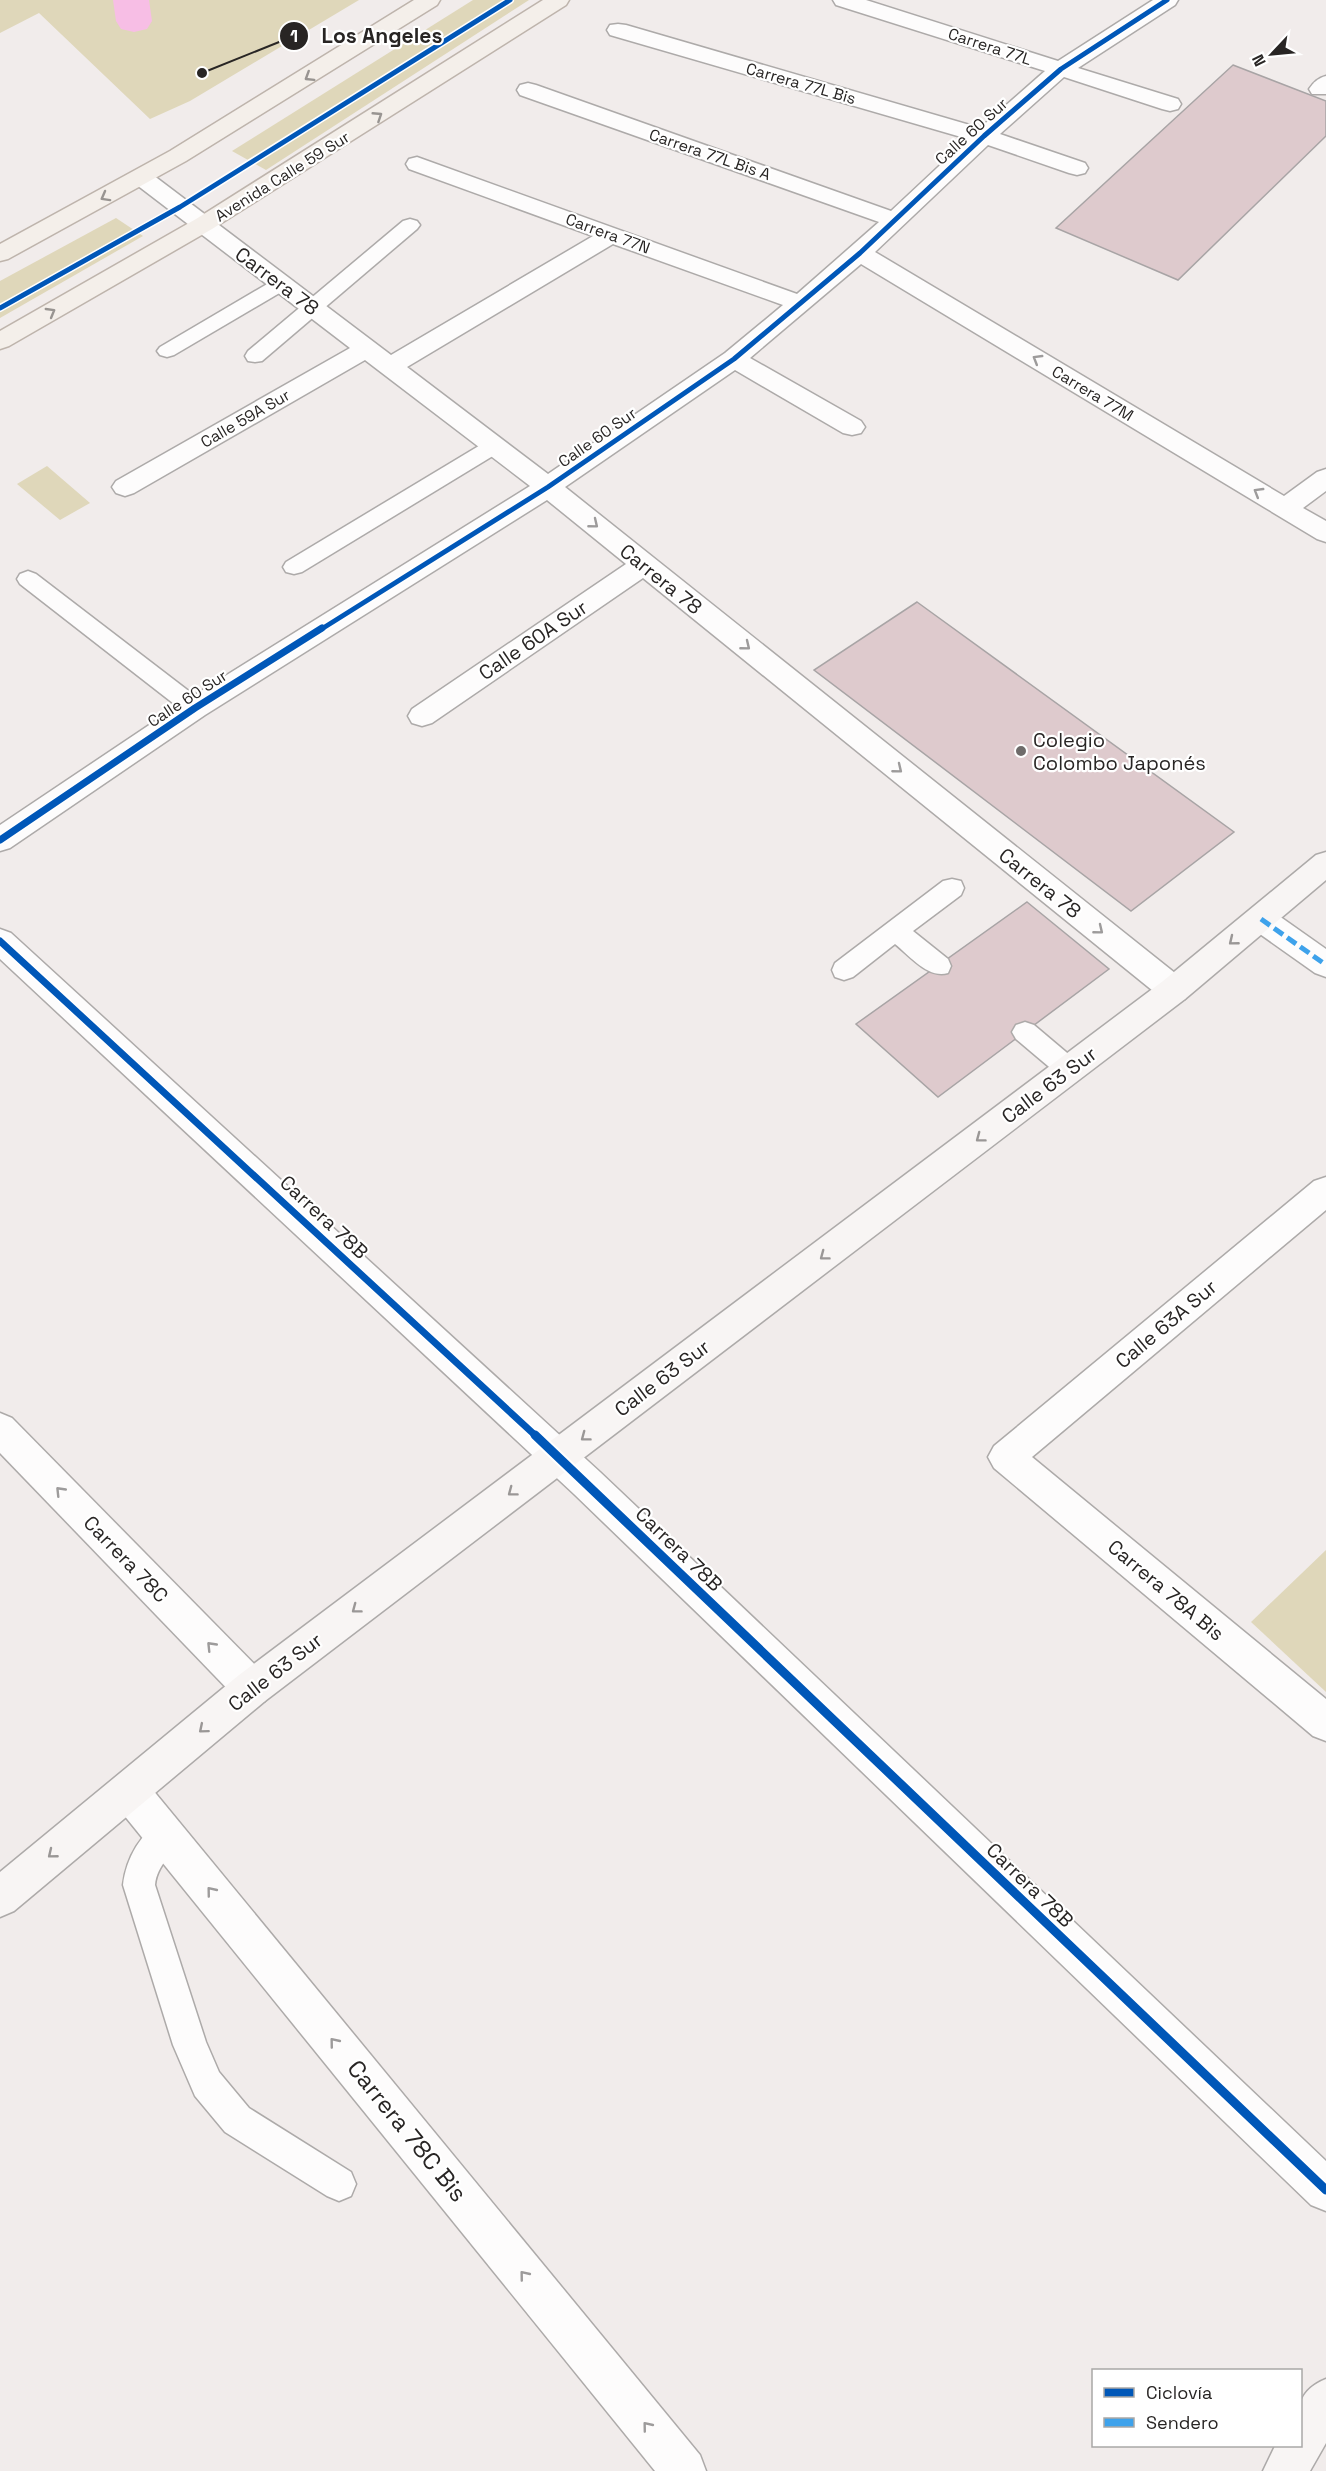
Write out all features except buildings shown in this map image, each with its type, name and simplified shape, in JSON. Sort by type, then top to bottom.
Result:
[{"type":"main road","points":[[0,254],[141,177],[288,90],[429,0]]},
{"type":"main road","name":"Avenida Calle 59 Sur","points":[[0,341],[204,224],[558,0]]},
{"type":"main road","name":"Calle 63 Sur","points":[[0,1897],[252,1688],[1070,1070],[1174,990],[1326,863]]},
{"type":"main road","points":[[1302,2442],[1326,2401]]},
{"type":"main road","points":[[1285,2471],[1299,2447]]},
{"type":"street","name":"Carrera 77L","points":[[844,0],[1170,104]]},
{"type":"street","name":"Calle 60 Sur","points":[[0,840],[195,708],[548,487],[734,359],[860,253],[893,219],[1061,69],[1164,0]]},
{"type":"street","name":"Carrera 77L Bis","points":[[618,30],[984,136],[1077,168]]},
{"type":"street","name":"Carrera 77L Bis A","points":[[528,90],[893,219]]},
{"type":"street","name":"Carrera 77N","points":[[417,164],[799,303]]},
{"type":"street","name":"Carrera 78","points":[[141,177],[548,487],[1174,990]]},
{"type":"street","points":[[390,367],[611,235]]},
{"type":"street","name":"Carrera 77M","points":[[860,253],[1326,533]]},
{"type":"street","name":"Calle 59A Sur","points":[[125,487],[366,349]]},
{"type":"street","points":[[734,359],[852,427]]},
{"type":"street","points":[[1286,508],[1326,478]]},
{"type":"street","name":"Calle 60A Sur","points":[[422,716],[644,564]]},
{"type":"street","points":[[1261,919],[1326,965]]},
{"type":"street","name":"Carrera 78B","points":[[0,941],[558,1456],[1326,2190]]},
{"type":"street","name":"Calle 63A Sur","points":[[1006,1457],[1326,1191]]},
{"type":"street","name":"Carrera 78C","points":[[0,1429],[252,1688]]},
{"type":"street","name":"Carrera 78A Bis","points":[[1006,1457],[1326,1723]]},
{"type":"street","name":"Carrera 78C Bis","points":[[129,1791],[684,2471]]},
{"type":"lane","points":[[255,356],[410,225]]},
{"type":"lane","points":[[167,351],[281,284]]},
{"type":"lane","points":[[294,567],[494,446]]},
{"type":"lane","points":[[28,579],[195,708]]},
{"type":"lane","points":[[844,970],[952,888]]},
{"type":"lane","points":[[896,931],[939,966]]},
{"type":"lane","points":[[1025,1032],[1070,1070]]},
{"type":"lane","points":[[166,1836],[147,1856],[140,1871],[139,1885],[190,2045],[207,2084],[237,2120],[339,2184]]},
{"type":"shaded area","points":[[0,0],[359,0],[190,101],[150,119],[39,13],[0,33]]},
{"type":"shaded area","points":[[473,0],[529,0],[266,170],[232,151]]},
{"type":"shaded area","points":[[116,218],[143,236],[0,318],[0,281]]},
{"type":"shaded area","points":[[47,466],[90,503],[60,520],[17,484]]},
{"type":"shaded area","points":[[1326,1550],[1326,1692],[1251,1622]]},
{"type":"waterway","points":[[131,0],[134,21]]},
{"type":"marked path","points":[[1261,919],[1326,965]]},
{"type":"cycle path","points":[[0,308],[180,207],[510,0]]},
{"type":"cycle path","points":[[0,840],[195,708],[548,487],[734,359],[860,253],[984,136],[1061,69],[1167,0]]},
{"type":"cycle path","points":[[0,941],[587,1483],[1326,2190]]},
{"type":"place","name":"Los Angeles","points":[[202,73]]},
{"type":"place","name":"Colegio Colombo Japonés","points":[[1021,751]]}]
